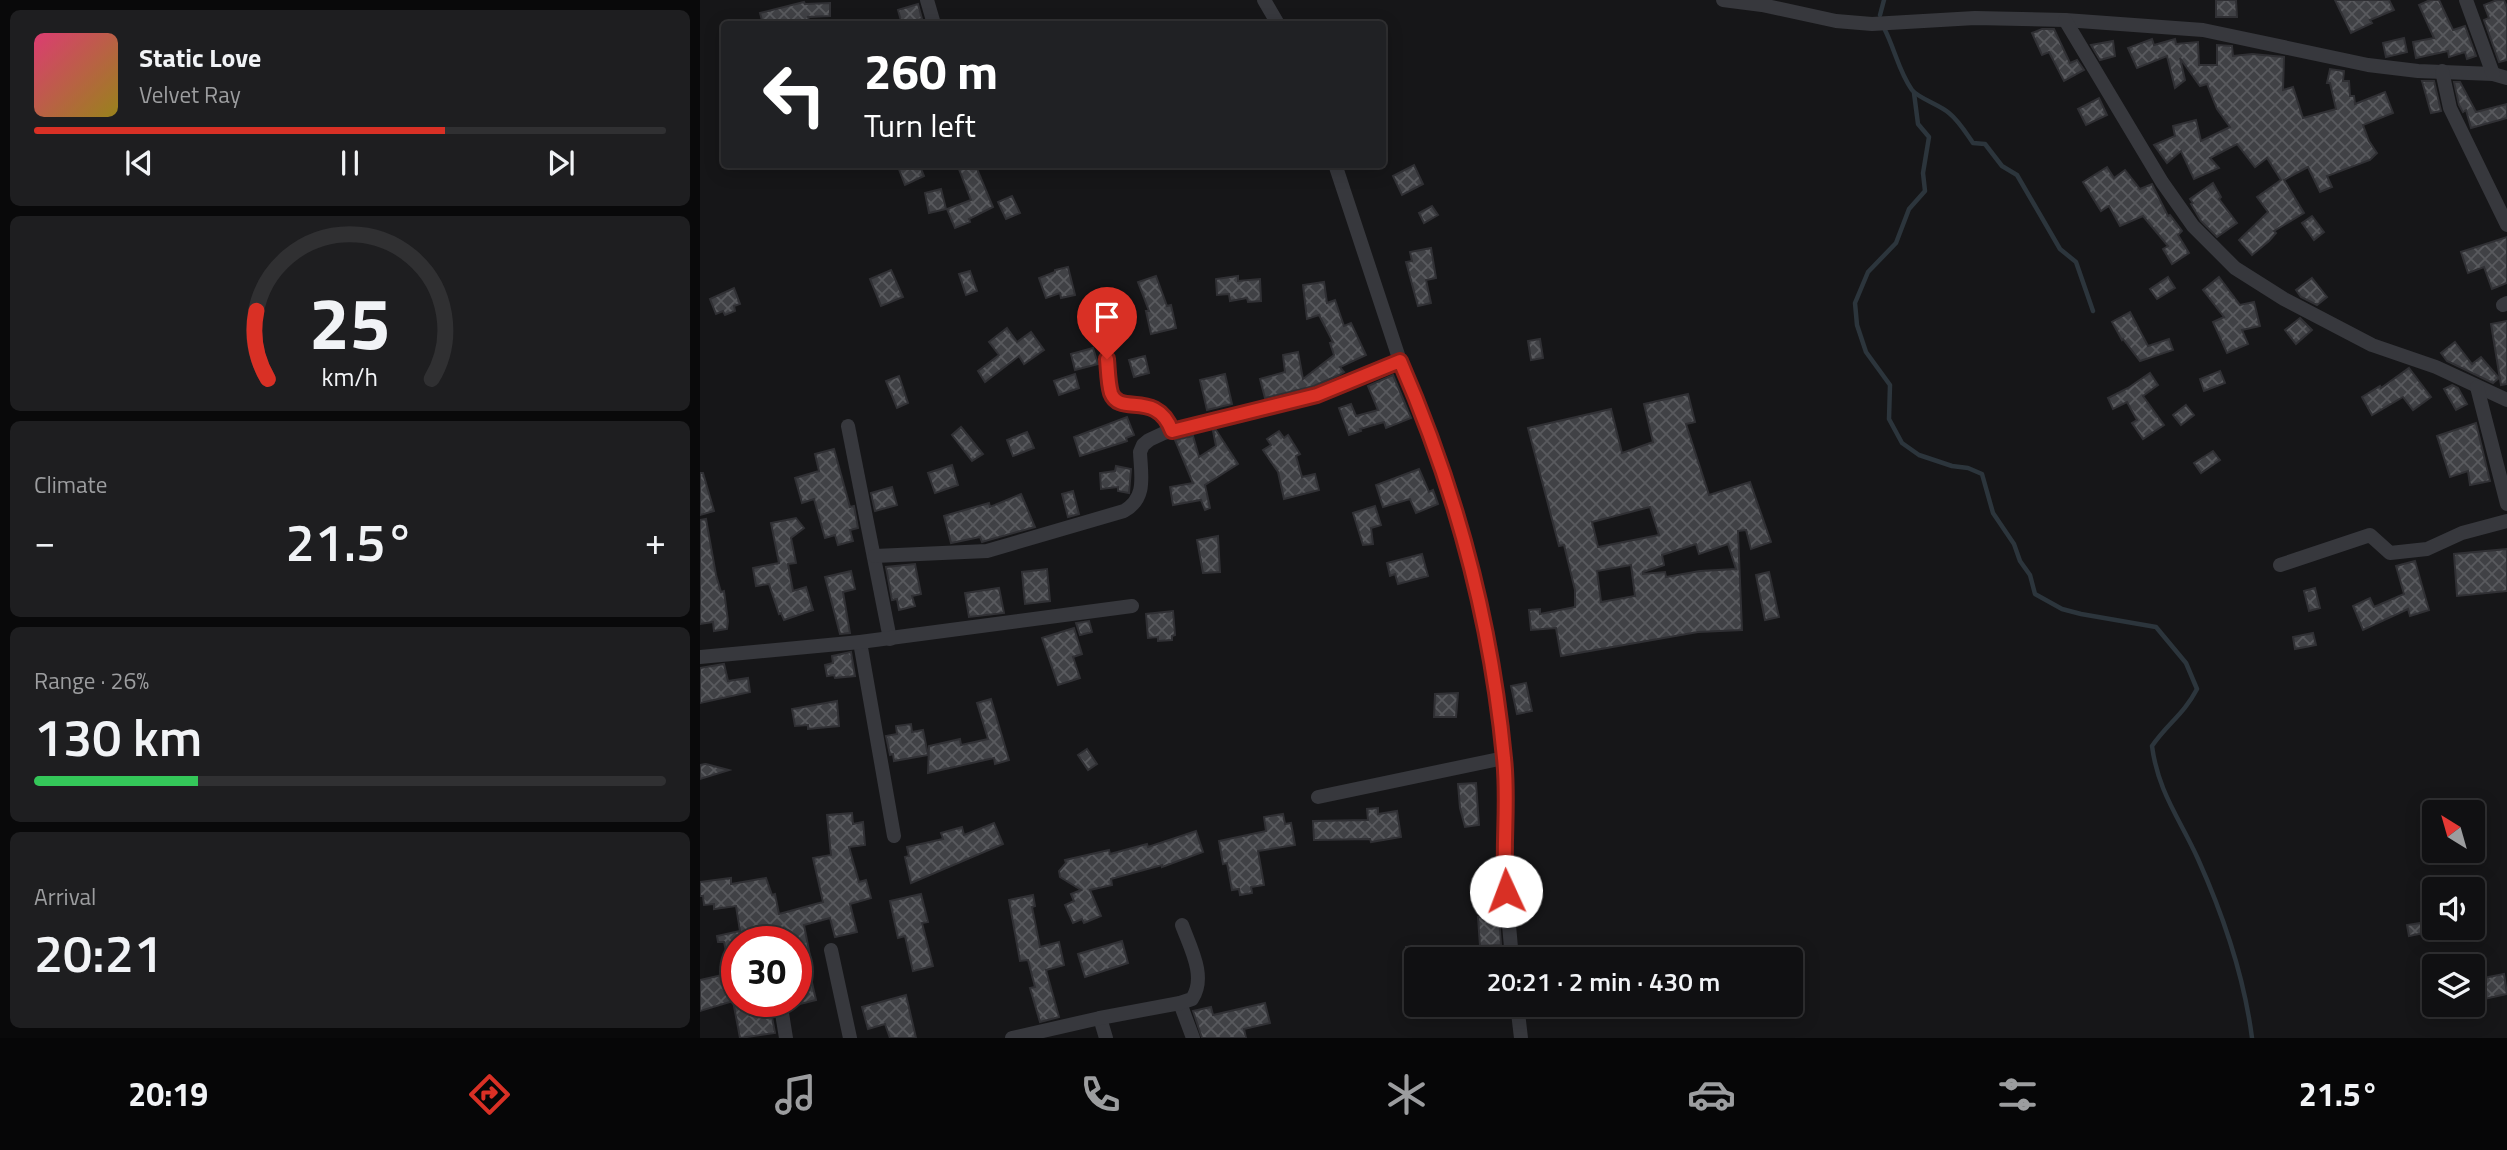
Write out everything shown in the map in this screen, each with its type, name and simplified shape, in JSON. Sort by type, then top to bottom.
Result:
[{"type":"street","points":[[927,0],[933,21]]},
{"type":"street","points":[[1264,0],[1276,21]]},
{"type":"street","points":[[1723,0],[1762,5],[1836,22],[1872,24],[1975,18],[2065,20],[2203,30],[2368,65],[2500,76],[2466,0]]},
{"type":"street","points":[[2065,20],[2162,182],[2193,226],[2235,268],[2284,299],[2372,345],[2436,368],[2507,400]]},
{"type":"street","points":[[2442,71],[2450,108],[2507,225]]},
{"type":"street","points":[[1336,168],[1400,361],[1419,404],[1465,540],[1493,674],[1504,758],[1507,807],[1504,868],[1511,947]]},
{"type":"street","points":[[1107,359],[1111,394],[1118,401],[1149,406],[1160,411],[1167,417],[1172,431]]},
{"type":"street","points":[[875,556],[987,551],[1124,511],[1134,506],[1139,498],[1140,452],[1149,440],[1172,431],[1317,395],[1400,361]]},
{"type":"street","points":[[2477,387],[2507,504]]},
{"type":"street","points":[[848,426],[890,639]]},
{"type":"street","points":[[2280,565],[2370,535],[2390,554],[2427,549],[2462,533],[2507,521]]},
{"type":"street","points":[[700,657],[890,639],[1132,606]]},
{"type":"street","points":[[860,642],[894,836]]},
{"type":"street","points":[[1318,797],[1504,758]]},
{"type":"street","points":[[1012,1038],[1192,999],[1199,986],[1198,972],[1182,925]]},
{"type":"street","points":[[831,950],[850,1038]]},
{"type":"street","points":[[1180,1003],[1193,1038]]},
{"type":"street","points":[[783,1017],[786,1038]]},
{"type":"street","points":[[1519,1017],[1521,1038]]},
{"type":"street","points":[[1100,1018],[1106,1038]]},
{"type":"building","points":[[2216,0],[2236,0],[2237,17],[2216,17]]},
{"type":"building","points":[[2335,0],[2389,0],[2394,10],[2370,20],[2372,23],[2351,33]]},
{"type":"building","points":[[2430,0],[2439,0],[2453,30],[2465,26],[2476,56],[2467,59],[2465,52],[2449,57],[2448,51],[2416,58],[2413,42],[2434,38],[2419,5]]},
{"type":"building","points":[[2504,0],[2507,7],[2507,60],[2499,62],[2484,20],[2489,18],[2484,5]]},
{"type":"building","points":[[804,2],[830,3],[830,16],[808,17],[809,21],[762,21],[760,13]]},
{"type":"building","points":[[918,4],[922,19],[901,21],[898,10]]},
{"type":"building","points":[[2042,29],[2054,29],[2070,63],[2077,60],[2084,70],[2064,81],[2049,52],[2042,55],[2032,33]]},
{"type":"building","points":[[2404,38],[2407,52],[2386,57],[2383,43]]},
{"type":"building","points":[[2152,39],[2154,45],[2175,39],[2176,44],[2198,42],[2199,65],[2217,65],[2217,45],[2232,46],[2233,56],[2252,54],[2284,57],[2283,90],[2293,87],[2303,118],[2336,109],[2330,83],[2327,83],[2330,69],[2344,71],[2343,81],[2349,81],[2350,96],[2354,96],[2355,104],[2385,92],[2393,113],[2363,125],[2377,153],[2370,160],[2327,176],[2332,187],[2320,192],[2308,167],[2284,180],[2304,213],[2274,231],[2276,233],[2269,241],[2252,255],[2239,240],[2268,212],[2257,197],[2281,180],[2267,158],[2255,167],[2237,144],[2210,158],[2219,168],[2194,179],[2181,151],[2167,163],[2154,145],[2175,136],[2173,126],[2196,120],[2201,141],[2230,127],[2217,109],[2207,84],[2200,86],[2180,58],[2185,80],[2175,88],[2167,56],[2137,68],[2128,48]]},
{"type":"building","points":[[2113,41],[2115,56],[2100,60],[2091,45]]},
{"type":"building","points":[[2422,81],[2434,81],[2441,111],[2431,113]]},
{"type":"building","points":[[2454,82],[2460,82],[2476,112],[2507,104],[2507,118],[2471,128],[2466,110],[2463,112],[2459,105]]},
{"type":"building","points":[[2099,98],[2107,115],[2086,125],[2078,109]]},
{"type":"building","points":[[1414,165],[1423,184],[1402,195],[1393,176]]},
{"type":"building","points":[[2107,167],[2114,178],[2125,170],[2140,189],[2152,184],[2168,216],[2170,215],[2182,231],[2178,235],[2189,253],[2172,264],[2163,249],[2168,246],[2143,216],[2120,226],[2109,206],[2101,211],[2083,182]]},
{"type":"building","points":[[899,168],[921,168],[924,176],[905,185]]},
{"type":"building","points":[[959,168],[977,168],[993,207],[955,228],[947,209],[971,200]]},
{"type":"building","points":[[2213,183],[2221,197],[2219,199],[2237,223],[2217,237],[2201,221],[2190,199]]},
{"type":"building","points":[[941,189],[946,209],[929,213],[925,193]]},
{"type":"building","points":[[1012,196],[1020,213],[1006,219],[998,202]]},
{"type":"building","points":[[1432,206],[1438,215],[1424,223],[1419,213]]},
{"type":"building","points":[[2312,216],[2324,232],[2314,240],[2302,223]]},
{"type":"building","points":[[2507,237],[2507,283],[2492,289],[2484,267],[2468,273],[2461,252]]},
{"type":"building","points":[[1431,248],[1436,278],[1426,280],[1431,303],[1418,306],[1406,262],[1412,261],[1410,252]]},
{"type":"building","points":[[1068,267],[1075,295],[1061,298],[1060,293],[1046,298],[1039,278]]},
{"type":"building","points":[[891,270],[903,297],[881,306],[870,279]]},
{"type":"building","points":[[970,271],[977,291],[966,295],[959,274]]},
{"type":"building","points":[[1156,276],[1167,306],[1171,305],[1176,328],[1151,334],[1146,311],[1149,311],[1138,282]]},
{"type":"building","points":[[1238,276],[1238,281],[1260,279],[1261,301],[1248,302],[1247,298],[1230,301],[1229,294],[1217,295],[1216,279]]},
{"type":"building","points":[[2168,277],[2175,288],[2157,299],[2150,289]]},
{"type":"building","points":[[2219,277],[2240,305],[2254,302],[2260,326],[2242,330],[2248,344],[2227,353],[2213,322],[2224,317],[2203,290]]},
{"type":"building","points":[[2312,278],[2327,297],[2317,305],[2301,297],[2296,290]]},
{"type":"building","points":[[1324,282],[1327,303],[1335,300],[1344,326],[1351,323],[1366,355],[1340,367],[1344,372],[1339,375],[1314,386],[1265,398],[1260,379],[1285,372],[1283,355],[1298,352],[1303,379],[1334,355],[1330,343],[1333,342],[1319,315],[1307,319],[1303,285]]},
{"type":"building","points":[[734,288],[740,304],[734,306],[735,311],[725,315],[723,311],[716,314],[710,299]]},
{"type":"building","points":[[2130,312],[2148,346],[2169,339],[2173,350],[2140,361],[2122,340],[2112,322]]},
{"type":"building","points":[[2300,318],[2312,330],[2296,344],[2285,330]]},
{"type":"building","points":[[2507,321],[2507,384],[2501,385],[2491,324]]},
{"type":"building","points":[[1007,328],[1017,342],[1031,332],[1044,350],[1024,364],[1019,356],[985,382],[978,371],[999,355],[989,342]]},
{"type":"building","points":[[1540,339],[1543,358],[1531,360],[1528,341]]},
{"type":"building","points":[[2455,342],[2472,364],[2481,357],[2499,378],[2493,383],[2447,361],[2441,353]]},
{"type":"building","points":[[1093,348],[1098,364],[1075,370],[1071,354]]},
{"type":"building","points":[[1145,356],[1149,373],[1134,377],[1129,360]]},
{"type":"building","points":[[2409,368],[2431,397],[2413,410],[2403,397],[2372,415],[2362,397],[2380,386],[2381,388]]},
{"type":"building","points":[[2220,371],[2225,383],[2204,391],[2200,379]]},
{"type":"building","points":[[2150,373],[2158,385],[2143,396],[2164,425],[2143,439],[2132,423],[2137,420],[2127,402],[2113,409],[2108,398]]},
{"type":"building","points":[[1075,374],[1079,388],[1059,395],[1054,381]]},
{"type":"building","points":[[1225,374],[1232,404],[1207,410],[1200,380]]},
{"type":"building","points":[[1393,375],[1411,418],[1386,428],[1384,422],[1349,435],[1339,408],[1351,404],[1356,416],[1378,410],[1368,386]]},
{"type":"building","points":[[899,376],[908,403],[897,408],[886,381]]},
{"type":"building","points":[[2452,385],[2458,388],[2467,404],[2456,410],[2444,389]]},
{"type":"building","points":[[1688,394],[1695,422],[1686,424],[1709,495],[1750,482],[1771,542],[1751,549],[1746,530],[1738,531],[1742,630],[1698,632],[1561,656],[1556,628],[1531,630],[1529,610],[1540,609],[1540,614],[1575,607],[1575,590],[1564,545],[1559,546],[1528,428],[1611,409],[1622,453],[1653,442],[1644,404]],"holes":[[[1650,507],[1659,535],[1598,547],[1592,522]],[[1696,544],[1699,554],[1728,544],[1736,569],[1700,571],[1666,577],[1665,572],[1643,574],[1664,565],[1662,555]],[[1631,565],[1635,596],[1601,602],[1597,571]]]},
{"type":"building","points":[[2186,405],[2194,415],[2181,425],[2173,415]]},
{"type":"building","points":[[1127,417],[1134,435],[1126,438],[1127,441],[1080,456],[1074,437]]},
{"type":"building","points":[[2476,423],[2490,481],[2470,485],[2468,471],[2450,477],[2437,436]]},
{"type":"building","points":[[961,427],[983,454],[972,461],[952,435]]},
{"type":"building","points":[[1216,430],[1238,464],[1205,485],[1210,508],[1205,510],[1201,500],[1173,505],[1170,487],[1193,483],[1175,440],[1193,436],[1199,457],[1216,446],[1213,431]]},
{"type":"building","points":[[1279,431],[1284,438],[1288,435],[1300,454],[1296,456],[1302,477],[1315,474],[1319,490],[1284,499],[1278,472],[1263,450],[1271,445],[1267,439]]},
{"type":"building","points":[[1027,432],[1034,448],[1013,456],[1007,440]]},
{"type":"building","points":[[834,449],[850,507],[854,506],[858,528],[850,530],[853,541],[838,545],[835,535],[825,538],[814,499],[802,503],[795,478],[819,471],[815,454]]},
{"type":"building","points":[[2213,451],[2220,460],[2201,473],[2194,463]]},
{"type":"building","points":[[952,465],[958,485],[935,493],[928,473]]},
{"type":"building","points":[[1116,466],[1131,469],[1129,493],[1118,491],[1118,487],[1101,489],[1100,473],[1115,471]]},
{"type":"building","points":[[1419,469],[1429,492],[1433,490],[1438,504],[1416,513],[1410,499],[1383,507],[1376,485]]},
{"type":"building","points":[[700,473],[703,473],[714,511],[700,515]]},
{"type":"building","points":[[892,487],[897,505],[875,511],[871,493]]},
{"type":"building","points":[[1073,491],[1079,514],[1068,517],[1062,494]]},
{"type":"building","points":[[1021,494],[1035,527],[982,542],[980,537],[951,543],[944,516],[989,503],[990,507]]},
{"type":"building","points":[[1375,506],[1381,525],[1371,528],[1373,544],[1363,545],[1353,513]]},
{"type":"building","points":[[796,518],[804,528],[791,538],[796,563],[788,564],[793,591],[806,587],[813,610],[784,620],[781,613],[779,614],[769,584],[756,586],[753,568],[779,563],[771,523]]},
{"type":"building","points":[[706,519],[716,575],[721,592],[724,591],[728,621],[727,629],[714,631],[713,622],[700,624],[700,520]]},
{"type":"building","points":[[1218,536],[1220,572],[1203,573],[1197,540]]},
{"type":"building","points":[[2507,549],[2507,591],[2457,596],[2454,554]]},
{"type":"building","points":[[1422,554],[1428,576],[1398,584],[1395,574],[1390,576],[1387,563]]},
{"type":"building","points":[[2415,561],[2429,610],[2410,616],[2408,609],[2363,630],[2353,606],[2370,598],[2374,607],[2404,594],[2396,566]]},
{"type":"building","points":[[915,564],[921,594],[912,596],[915,606],[899,610],[897,599],[892,600],[886,567]]},
{"type":"building","points":[[1047,569],[1050,601],[1025,604],[1022,572]]},
{"type":"building","points":[[851,571],[855,589],[843,592],[850,633],[840,634],[825,577]]},
{"type":"building","points":[[1769,572],[1779,617],[1765,620],[1756,575]]},
{"type":"building","points":[[999,588],[1004,613],[969,617],[965,593]]},
{"type":"building","points":[[2315,588],[2320,608],[2309,611],[2304,591]]},
{"type":"building","points":[[1173,611],[1175,635],[1172,640],[1158,641],[1158,637],[1148,638],[1146,614]]},
{"type":"building","points":[[1089,621],[1092,632],[1080,635],[1076,623]]},
{"type":"building","points":[[1074,628],[1082,654],[1073,657],[1080,678],[1058,685],[1042,638]]},
{"type":"building","points":[[2313,633],[2316,645],[2295,649],[2293,637]]},
{"type":"building","points":[[851,652],[855,676],[827,676],[825,665],[833,663],[832,656]]},
{"type":"building","points":[[724,664],[728,681],[748,678],[750,692],[700,703],[700,668]]},
{"type":"building","points":[[1526,683],[1532,711],[1517,714],[1511,686]]},
{"type":"building","points":[[1458,693],[1456,717],[1434,717],[1435,694]]},
{"type":"building","points":[[991,699],[1009,760],[995,764],[994,758],[928,773],[929,746],[960,739],[961,745],[988,739],[977,703]]},
{"type":"building","points":[[837,701],[839,726],[808,729],[808,725],[795,726],[792,709]]},
{"type":"building","points":[[911,724],[912,732],[923,730],[928,755],[894,761],[886,736],[897,734],[896,726]]},
{"type":"building","points":[[1087,749],[1097,764],[1088,770],[1078,755]]},
{"type":"building","points":[[700,765],[729,770],[700,779]]},
{"type":"building","points":[[1476,783],[1479,825],[1465,827],[1458,784]]},
{"type":"building","points":[[1378,808],[1378,814],[1397,811],[1401,837],[1371,842],[1370,839],[1314,840],[1313,821],[1368,820],[1367,809]]},
{"type":"building","points":[[852,813],[853,824],[863,822],[865,845],[849,847],[859,882],[866,880],[871,898],[850,904],[857,932],[835,937],[830,918],[804,926],[739,926],[736,906],[714,909],[714,904],[704,905],[703,896],[700,896],[700,882],[731,878],[731,884],[766,878],[772,895],[775,894],[779,914],[823,902],[813,858],[831,855],[827,815]]},
{"type":"building","points":[[1283,814],[1285,824],[1291,823],[1295,845],[1258,851],[1264,885],[1251,887],[1252,893],[1240,895],[1239,889],[1232,890],[1219,841],[1266,831],[1264,817]]},
{"type":"building","points":[[994,823],[1003,844],[911,883],[905,857],[909,856],[907,847],[943,839],[941,833],[962,827],[964,835]]},
{"type":"building","points":[[1196,831],[1203,852],[1162,867],[1111,879],[1112,885],[1090,890],[1101,916],[1084,923],[1082,919],[1073,923],[1065,905],[1074,901],[1071,894],[1081,890],[1060,877],[1059,871],[1066,863],[1065,860],[1109,850],[1110,854],[1147,844],[1148,847]]},
{"type":"building","points":[[921,894],[928,922],[922,923],[933,966],[913,971],[905,936],[898,938],[890,901]]},
{"type":"building","points":[[1033,895],[1035,906],[1032,907],[1040,947],[1059,942],[1064,965],[1046,970],[1059,1017],[1040,1022],[1030,988],[1035,987],[1028,960],[1020,961],[1009,900]]},
{"type":"building","points":[[1499,916],[1501,945],[1480,946],[1478,917]]},
{"type":"building","points":[[2422,923],[2422,933],[2409,936],[2407,925]]},
{"type":"building","points":[[1122,941],[1128,963],[1085,977],[1078,954]]},
{"type":"building","points":[[2504,974],[2507,994],[2485,999],[2485,978]]},
{"type":"building","points":[[721,975],[721,1005],[700,1011],[700,980]]},
{"type":"building","points":[[812,983],[816,1000],[812,1001]]},
{"type":"building","points":[[906,995],[916,1038],[890,1038],[885,1024],[868,1029],[862,1007]]},
{"type":"building","points":[[1265,1003],[1270,1023],[1244,1029],[1246,1038],[1202,1038],[1193,1011],[1211,1007],[1213,1015]]},
{"type":"building","points":[[736,1017],[772,1017],[775,1033],[740,1038]]},
{"type":"waterway","points":[[1880,15],[1884,0]]},
{"type":"waterway","points":[[1885,30],[1912,90],[1949,113],[1973,143],[1985,144],[2002,166],[2017,175],[2060,249],[2076,262],[2093,311]]},
{"type":"waterway","points":[[1914,93],[1918,124],[1929,137],[1923,173],[1925,191],[1909,209],[1896,243],[1868,272],[1855,303],[1857,325],[1866,352],[1890,385],[1889,419],[1902,443],[1919,455],[1982,474],[1993,513],[2014,544],[2020,561],[2030,575],[2035,594],[2062,609],[2156,627],[2186,663],[2197,689],[2152,746],[2164,791],[2198,859],[2224,925],[2244,992],[2252,1038]]},
{"type":"route","points":[[1107,359],[1111,394],[1118,401],[1149,406],[1160,411],[1167,417],[1172,431],[1317,395],[1400,361],[1419,404],[1465,540],[1483,623],[1504,758],[1507,807],[1504,868],[1506,891]]}]
